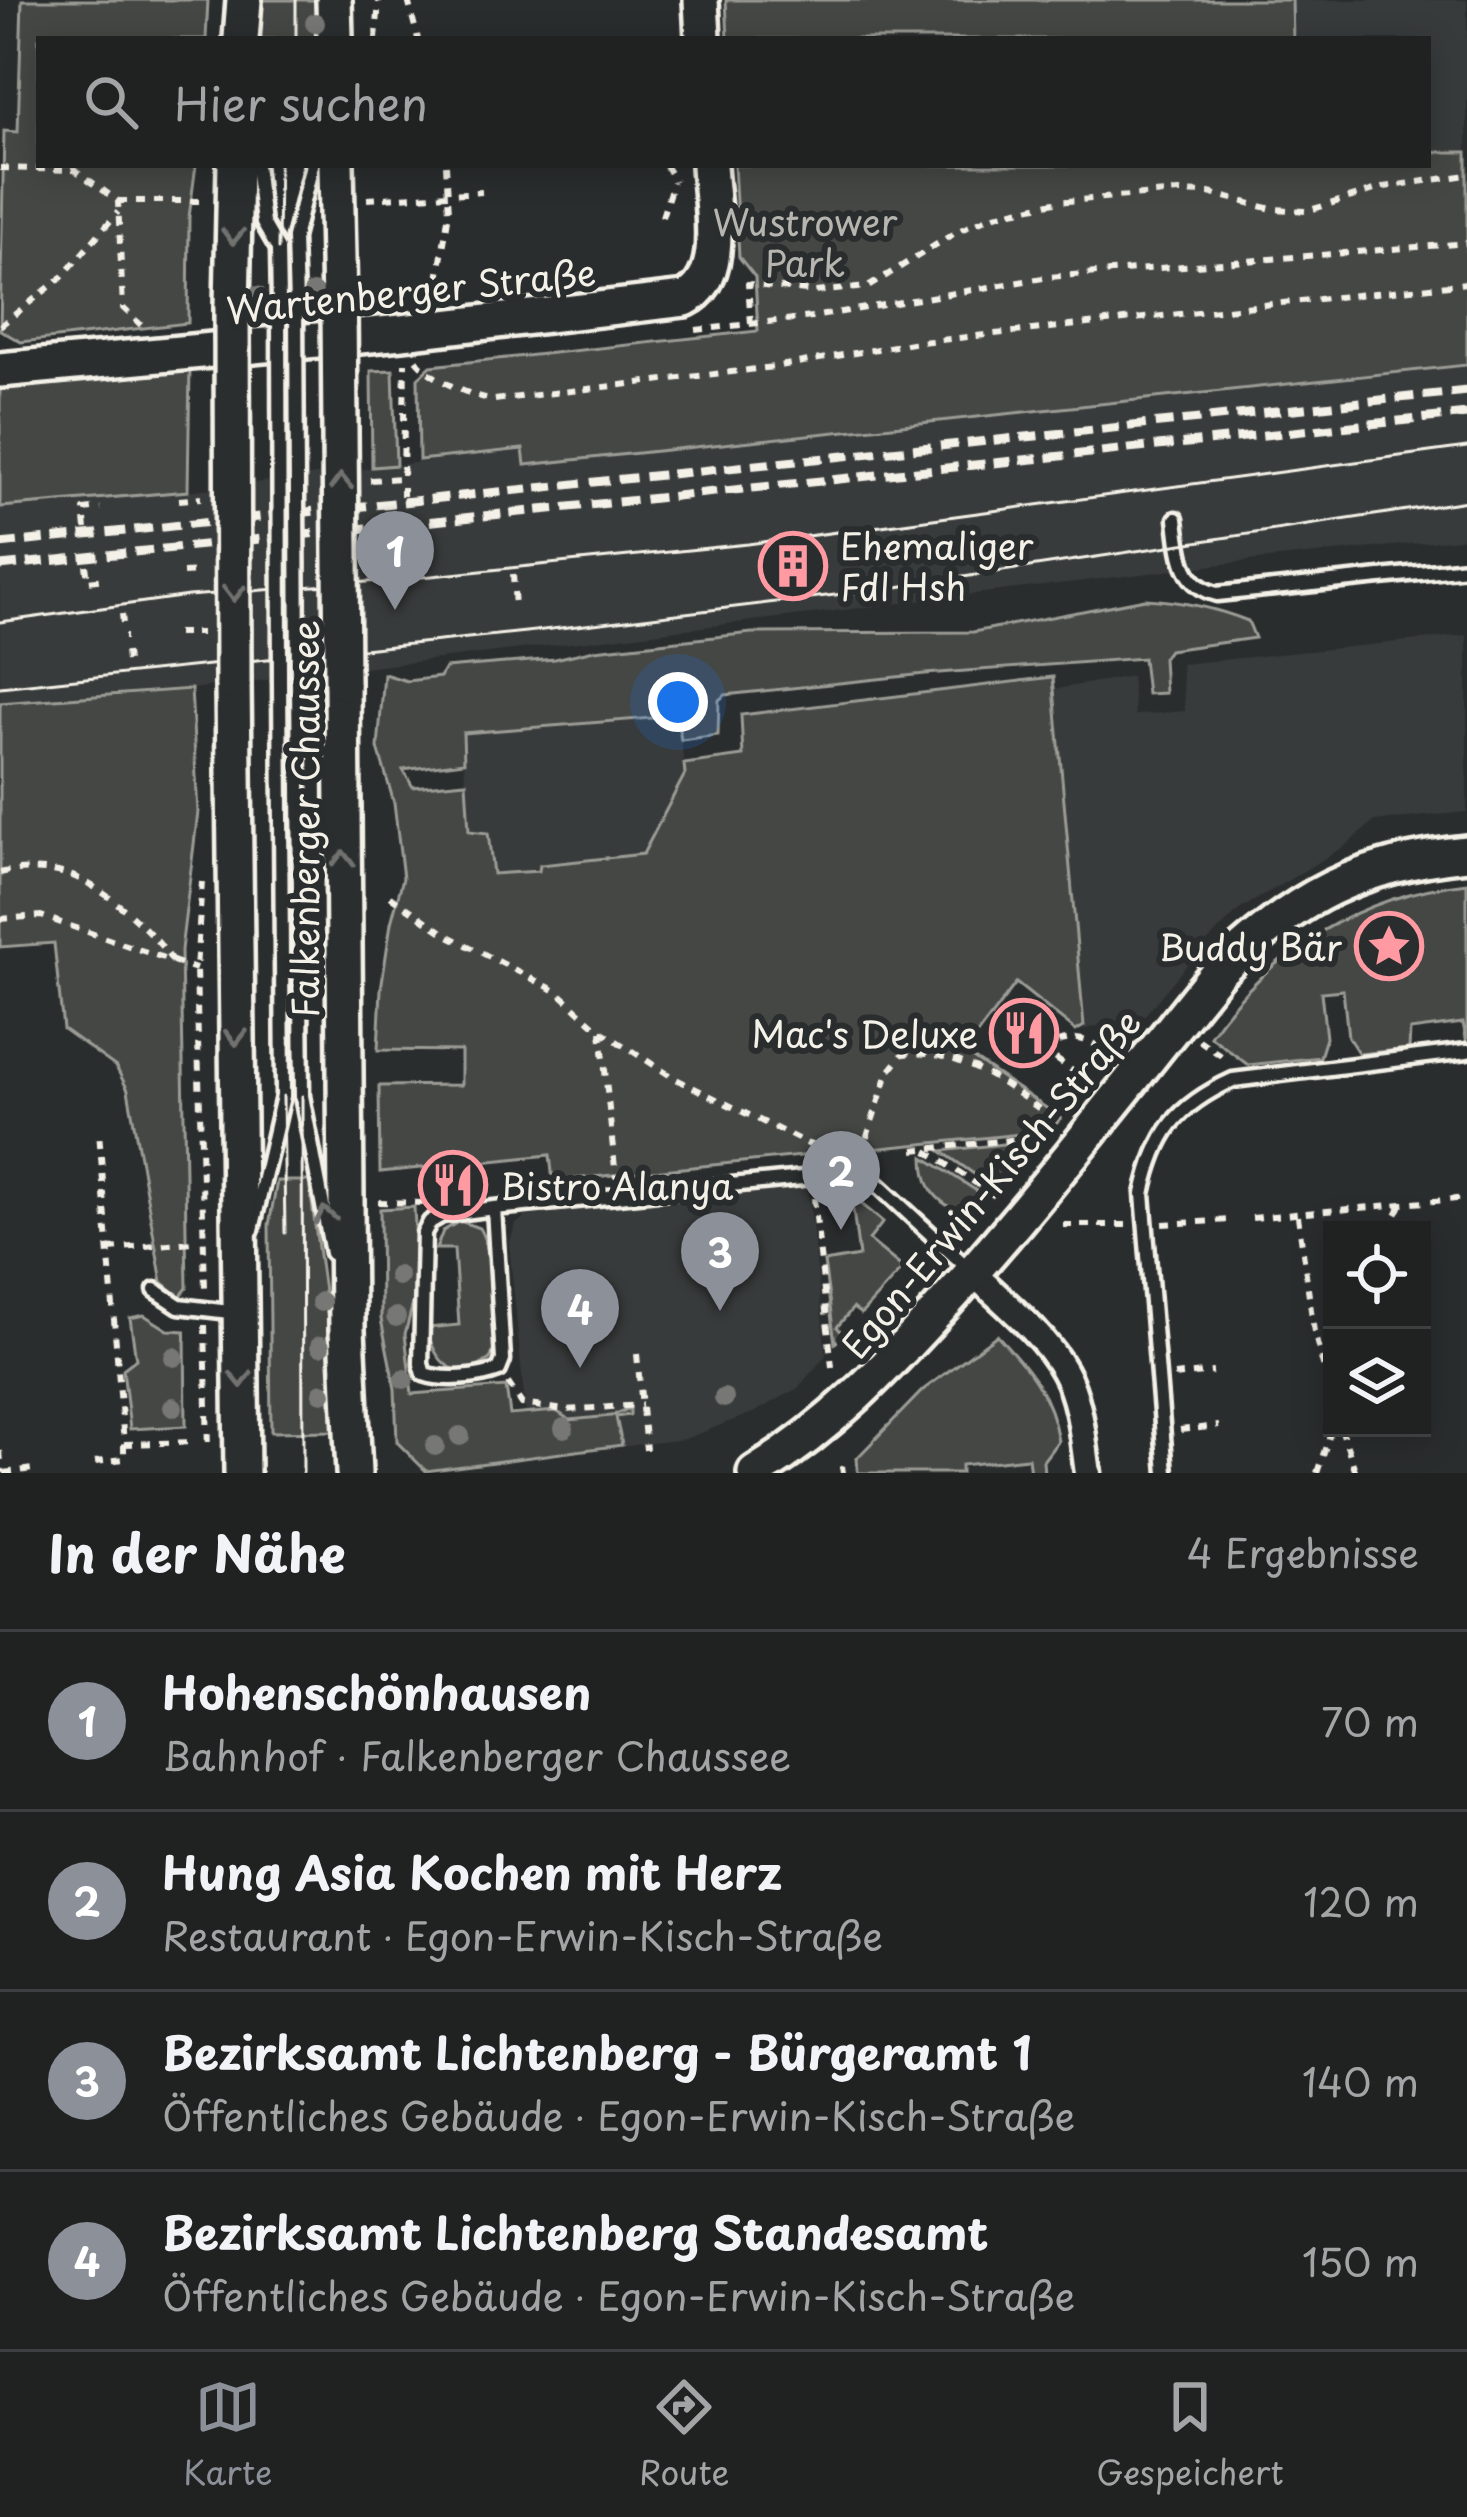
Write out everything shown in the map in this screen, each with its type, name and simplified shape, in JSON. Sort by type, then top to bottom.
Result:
[{"type":"main road","points":[[242,36],[244,0]]},
{"type":"main road","points":[[334,0],[334,36]]},
{"type":"main road","points":[[701,0],[703,36]]},
{"type":"main road","name":"Falkenberger Chaussee","points":[[235,168],[233,684],[242,1473]]},
{"type":"main road","name":"Falkenberger Chaussee","points":[[336,168],[347,1330],[354,1473]]},
{"type":"main road","name":"Wartenberger Straße","points":[[0,370],[686,299],[700,291],[711,274],[699,172]]},
{"type":"main road","name":"Egon-Erwin-Kisch-Straße","points":[[755,1473],[795,1449],[861,1394],[973,1273],[1218,971],[1283,914],[1369,871],[1418,858],[1467,853]]},
{"type":"street","points":[[973,1273],[1064,1370],[1076,1400],[1088,1473]]},
{"type":"lane","points":[[154,1290],[179,1306],[205,1309],[239,1299],[283,1096],[278,249],[263,224],[256,168]]},
{"type":"lane","points":[[311,168],[294,238],[302,1096],[347,1330]]},
{"type":"lane","points":[[1176,519],[1187,576],[1205,591],[1217,594],[1467,568]]},
{"type":"lane","points":[[1166,1473],[1143,1194],[1150,1163],[1168,1125],[1198,1096],[1233,1080],[1467,1051]]},
{"type":"lane","points":[[494,1208],[503,1360],[499,1370],[435,1378],[424,1374],[424,1233],[430,1222],[442,1216],[494,1208],[617,1193],[864,1172],[973,1273]]},
{"type":"path","points":[[376,36],[379,0]]},
{"type":"path","points":[[408,0],[417,36]]},
{"type":"path","points":[[0,167],[75,170],[118,201],[202,201]]},
{"type":"path","points":[[435,301],[449,212],[446,168]]},
{"type":"path","points":[[662,217],[674,182],[667,168]]},
{"type":"path","points":[[674,182],[699,172]]},
{"type":"path","points":[[1467,175],[1384,187],[1307,211],[1209,193],[1055,202],[994,215],[958,231],[868,287],[814,292],[748,284],[752,324],[1049,277],[1467,243]]},
{"type":"path","points":[[379,198],[482,192]]},
{"type":"path","points":[[118,201],[123,308],[147,332]]},
{"type":"path","points":[[0,326],[61,278],[118,212]]},
{"type":"path","points":[[416,360],[424,370],[494,400],[774,367],[912,343],[1467,283]]},
{"type":"path","points":[[403,496],[405,370]]},
{"type":"path","points":[[377,480],[404,478]]},
{"type":"path","points":[[179,500],[202,498]]},
{"type":"path","points":[[86,529],[84,510],[101,508]]},
{"type":"path","points":[[379,551],[401,550],[400,532]]},
{"type":"path","points":[[86,565],[88,581],[105,579]]},
{"type":"path","points":[[183,573],[201,572]]},
{"type":"path","points":[[513,574],[517,622]]},
{"type":"path","points":[[122,614],[123,624]]},
{"type":"path","points":[[177,633],[201,633]]},
{"type":"path","points":[[126,652],[127,662]]},
{"type":"path","points":[[0,873],[71,874],[122,908],[175,964]]},
{"type":"path","points":[[390,896],[447,935],[558,992],[601,1031],[693,1088],[808,1144],[850,1155]]},
{"type":"path","points":[[0,919],[41,916],[196,969],[207,1433]]},
{"type":"path","points":[[1177,1023],[1252,1078]]},
{"type":"path","points":[[601,1031],[617,1193]]},
{"type":"path","points":[[1094,1086],[1041,1048],[1065,1038],[1086,1038],[1117,1058]]},
{"type":"path","points":[[861,1154],[888,1073],[903,1054],[926,1052],[981,1069],[1062,1125]]},
{"type":"path","points":[[95,1462],[124,1459],[99,1132]]},
{"type":"path","points":[[914,1150],[1053,1136]]},
{"type":"path","points":[[924,1148],[995,1196]]},
{"type":"path","points":[[812,1178],[832,1367]]},
{"type":"path","points":[[1252,1218],[1467,1198]]},
{"type":"path","points":[[374,1202],[414,1202]]},
{"type":"path","points":[[1393,1221],[1401,1205]]},
{"type":"path","points":[[1298,1216],[1323,1366]]},
{"type":"path","points":[[1196,1222],[1232,1220]]},
{"type":"path","points":[[109,1249],[192,1242]]},
{"type":"path","points":[[637,1354],[646,1450]]},
{"type":"path","points":[[499,1370],[522,1404],[565,1410],[642,1405]]},
{"type":"path","points":[[1157,1378],[1213,1372]]},
{"type":"path","points":[[1162,1431],[1219,1426]]},
{"type":"path","points":[[1317,1473],[1333,1437]]},
{"type":"path","points":[[1341,1437],[1356,1473]]},
{"type":"path","points":[[124,1444],[192,1442]]},
{"type":"path","points":[[0,1451],[3,1473],[33,1469]]},
{"type":"shaded area","points":[[1292,0],[1467,0],[1467,152],[1431,152],[1431,36],[1293,36]]},
{"type":"shaded area","points":[[1467,365],[1467,538],[191,689],[0,703],[0,507],[188,491],[524,449],[526,465]]},
{"type":"shaded area","points":[[1467,635],[1467,812],[1375,821],[1345,846],[1239,910],[1145,1015],[1082,1030],[1056,689],[1131,676],[1135,715],[1185,711],[1181,664]]},
{"type":"shaded area","points":[[678,716],[685,773],[643,855],[492,875],[469,832],[462,733]]},
{"type":"shaded area","points":[[808,1186],[826,1355],[798,1388],[755,1412],[685,1439],[530,1458],[509,1244],[516,1224],[544,1214]]},
{"type":"green space","points":[[22,0],[208,0],[206,36],[36,36],[36,168],[196,168],[189,217],[188,323],[21,342],[0,330],[4,131],[18,132]]},
{"type":"green space","points":[[260,0],[320,0],[321,36],[258,36]]},
{"type":"green space","points":[[726,0],[1292,0],[1293,36],[728,36]]},
{"type":"green space","name":"Wustrower Park","points":[[1431,152],[1467,152],[1467,365],[525,465],[523,449],[419,460],[418,378],[431,366],[758,331],[755,277],[739,257],[734,168],[1431,168]]},
{"type":"green space","points":[[190,366],[188,491],[0,507],[0,387]]},
{"type":"green space","points":[[393,370],[396,465],[372,467],[371,371]]},
{"type":"green space","points":[[1145,599],[1235,616],[1248,621],[1255,638],[1169,650],[1163,658],[1165,693],[1147,694],[1143,658],[925,674],[725,695],[719,700],[718,735],[681,740],[677,716],[463,733],[464,762],[403,770],[413,787],[466,782],[469,831],[488,833],[493,874],[539,871],[540,865],[643,854],[685,774],[684,764],[743,756],[741,715],[1053,677],[1084,1026],[1076,1031],[1016,983],[964,1052],[1061,1118],[1050,1131],[553,1181],[550,1155],[380,1172],[379,1086],[461,1085],[461,1051],[378,1050],[381,989],[403,878],[394,803],[378,748],[384,674],[407,681],[440,677],[445,668],[752,633],[973,632]]},
{"type":"green space","points":[[191,689],[198,812],[181,950],[187,1288],[180,1297],[162,1282],[128,1090],[116,1067],[63,1029],[54,943],[0,947],[0,703]]},
{"type":"green space","points":[[1467,883],[1467,1043],[1463,1023],[1410,1030],[1409,1049],[1359,1054],[1348,1037],[1343,990],[1321,992],[1326,1038],[1320,1057],[1248,1065],[1210,1036],[1261,977],[1322,931],[1391,900]]},
{"type":"green space","points":[[1041,1143],[1000,1186],[987,1183],[941,1151]]},
{"type":"green space","points":[[924,1157],[981,1196],[958,1212],[949,1207],[932,1190]]},
{"type":"green space","points":[[277,1181],[309,1181],[333,1358],[333,1431],[271,1432],[269,1225]]},
{"type":"green space","points":[[851,1195],[883,1222],[869,1240],[903,1268],[861,1314],[853,1308],[837,1327],[844,1335],[835,1343],[824,1262],[859,1256]]},
{"type":"green space","points":[[414,1207],[418,1284],[405,1334],[412,1394],[506,1387],[510,1415],[556,1411],[570,1420],[611,1416],[630,1408],[630,1415],[616,1417],[622,1445],[426,1471],[397,1442],[395,1389],[381,1319],[380,1209]]},
{"type":"green space","points":[[460,1221],[479,1228],[484,1239],[496,1314],[490,1359],[467,1370],[441,1360],[427,1328],[459,1325],[454,1249],[436,1249],[443,1231]]},
{"type":"green space","points":[[144,1315],[168,1330],[185,1331],[186,1426],[130,1429],[123,1369],[136,1359],[130,1318]]},
{"type":"green space","points":[[997,1335],[1028,1371],[1050,1410],[1058,1441],[1043,1461],[1044,1473],[1030,1473],[1028,1458],[961,1465],[961,1473],[858,1473],[857,1458],[923,1390]]},
{"type":"tram line","points":[[296,0],[296,36]]},
{"type":"tram line","points":[[278,249],[279,168]]},
{"type":"tram line","points":[[0,622],[188,596],[748,544],[1467,447]]},
{"type":"tram line","points":[[0,687],[877,590],[1467,501]]},
{"type":"tram line","points":[[283,1096],[285,1233]]},
{"type":"tram line","points":[[302,1096],[303,1473]]},
{"type":"railway","points":[[0,544],[1467,391]]},
{"type":"railway","points":[[0,566],[1467,414]]},
{"type":"place","name":"Ehemaliger Fdl Hsh","points":[[793,566]]},
{"type":"place","name":"Hohenschönhausen","points":[[395,610]]},
{"type":"place","name":"Buddy Bär","points":[[1389,946]]},
{"type":"place","name":"Mac's Deluxe","points":[[1024,1033]]},
{"type":"place","name":"Bistro Alanya","points":[[453,1185]]},
{"type":"place","name":"Hung Asia Kochen mit Herz","points":[[841,1230]]},
{"type":"place","name":"Bezirksamt Lichtenberg - Bürgeramt 1","points":[[720,1311]]},
{"type":"place","name":"Bezirksamt Lichtenberg Standesamt","points":[[580,1368]]}]
